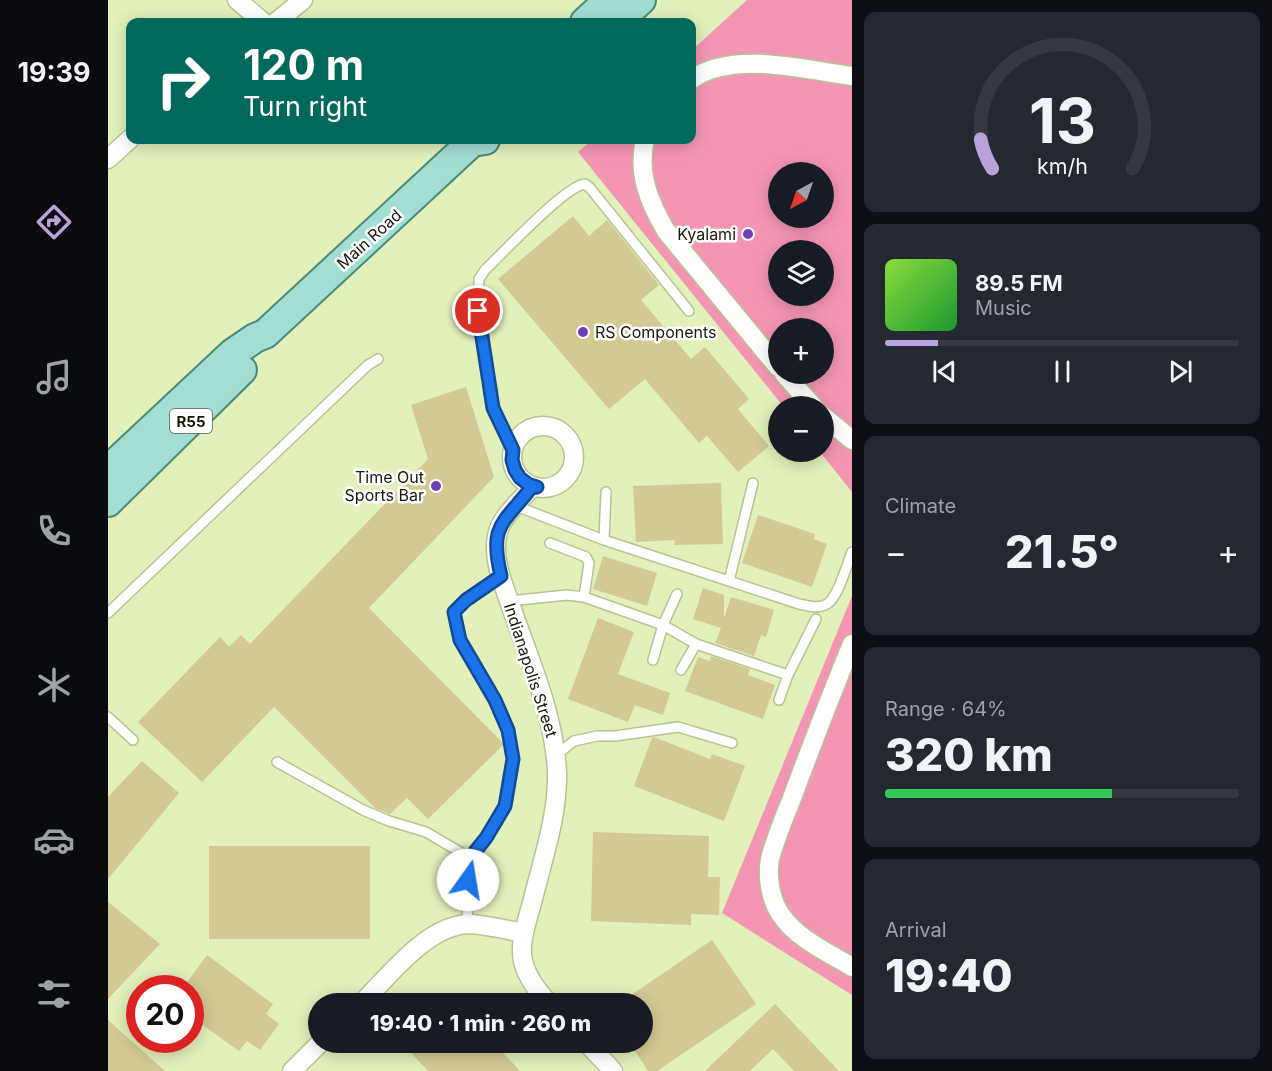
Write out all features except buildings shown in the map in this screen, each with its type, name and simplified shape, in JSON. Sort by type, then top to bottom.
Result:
[{"type":"main road","points":[[589,18],[609,0]]},
{"type":"main road","points":[[621,18],[641,0]]},
{"type":"main road","name":"Main Road","points":[[108,470],[233,353],[265,334],[472,144]]},
{"type":"main road","name":"Main Road","points":[[108,502],[253,360],[264,344],[265,334]]},
{"type":"street","points":[[237,0],[258,18]]},
{"type":"street","points":[[281,18],[303,0]]},
{"type":"street","points":[[696,76],[738,64],[762,64],[852,76]]},
{"type":"street","points":[[108,159],[126,143]]},
{"type":"street","points":[[644,144],[643,171],[646,191],[653,209],[666,231],[768,355]]},
{"type":"street","points":[[793,384],[804,396]]},
{"type":"street","points":[[540,425],[549,426],[559,429],[566,435],[575,453],[574,463],[565,480],[547,488],[537,487],[520,478],[512,460],[513,450],[522,433],[540,425]]},
{"type":"street","points":[[834,425],[852,440]]},
{"type":"street","name":"Indianapolis Street","points":[[537,487],[531,488],[502,522],[497,535],[496,549],[501,576],[547,711],[555,754],[557,775],[555,809],[524,933],[523,959],[528,976],[541,993]]},
{"type":"street","points":[[852,644],[788,808],[770,859],[769,876],[770,889],[778,911],[790,927],[809,942],[852,967]]},
{"type":"street","points":[[372,993],[422,942],[436,932],[467,924],[524,933]]},
{"type":"street","points":[[292,1071],[310,1053]]},
{"type":"street","points":[[596,1053],[613,1071]]},
{"type":"lane","points":[[513,450],[493,408],[478,311],[479,279],[485,270],[570,191],[579,184],[585,184],[590,188],[689,311]]},
{"type":"lane","points":[[108,613],[368,364],[378,359]]},
{"type":"lane","points":[[729,581],[753,483]]},
{"type":"lane","points":[[604,540],[606,492]]},
{"type":"lane","points":[[516,506],[604,540],[799,604],[815,607],[826,606],[833,600],[852,552]]},
{"type":"lane","points":[[550,543],[586,557],[589,563],[584,597]]},
{"type":"lane","points":[[467,924],[470,858],[486,838],[505,806],[513,759],[508,730],[495,700],[460,640],[454,612],[466,600],[501,576]]},
{"type":"lane","points":[[653,660],[663,625],[677,594]]},
{"type":"lane","points":[[509,601],[567,595],[584,597],[663,625],[696,644],[788,675]]},
{"type":"lane","points":[[779,700],[788,675],[816,620]]},
{"type":"lane","points":[[681,670],[696,644]]},
{"type":"lane","points":[[108,717],[133,740]]},
{"type":"lane","points":[[555,754],[574,741],[597,736],[615,736],[678,727],[732,743]]},
{"type":"lane","points":[[277,762],[363,810],[389,821],[426,832],[470,858]]},
{"type":"shaded area","name":"Kyalami","points":[[747,0],[852,0],[852,492],[828,462],[834,462],[834,396],[775,396],[578,152],[587,144],[696,144],[696,46]]},
{"type":"shaded area","points":[[852,596],[852,995],[722,913]]},
{"type":"place","name":"Kyalami","points":[[748,234]]},
{"type":"place","name":"RS Components","points":[[583,332]]},
{"type":"place","name":"Time Out Sports Bar","points":[[436,486]]},
{"type":"route","points":[[468,880],[469,859],[486,838],[505,806],[513,759],[508,730],[495,700],[460,640],[454,612],[466,600],[501,576],[496,549],[497,535],[502,522],[531,488],[537,487],[520,478],[515,470],[512,460],[513,450],[497,420],[493,408],[478,311]]}]
